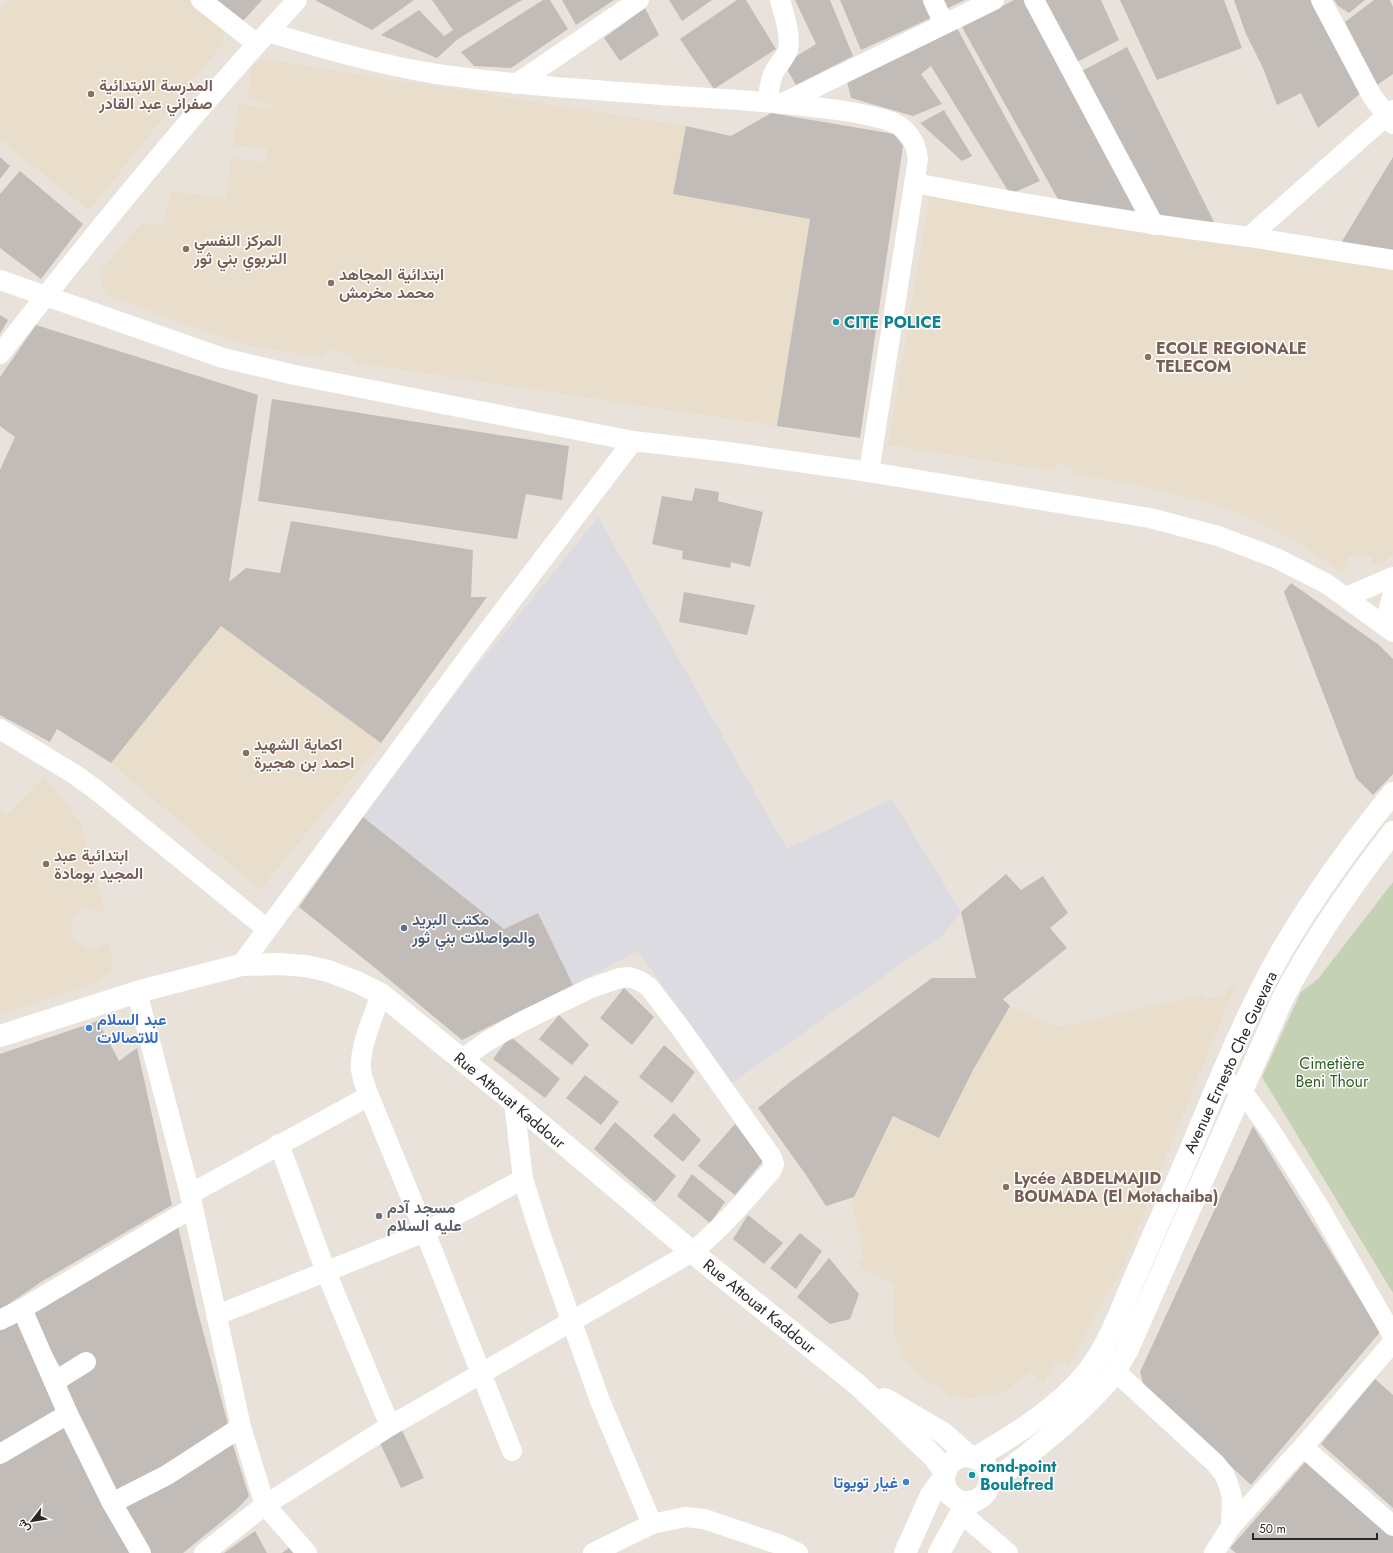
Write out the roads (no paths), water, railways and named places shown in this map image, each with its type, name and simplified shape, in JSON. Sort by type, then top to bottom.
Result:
[{"type":"main road","name":"Avenue Ernesto Che Guevara","points":[[973,1457],[1005,1441],[1049,1409],[1088,1370],[1110,1335],[1125,1302],[1221,1078],[1258,996],[1284,948],[1338,863],[1393,793]]},
{"type":"main road","name":"Avenue Ernesto Che Guevara","points":[[989,1485],[1024,1458],[1066,1421],[1098,1392],[1115,1371],[1127,1351],[1282,1000],[1300,965],[1361,874],[1393,832]]},
{"type":"main road","name":"Rue Attouat Kaddour","points":[[0,1036],[137,992],[241,964],[306,966],[328,971],[357,982],[381,994],[514,1102],[692,1252],[859,1386],[920,1443],[943,1471]]},
{"type":"main road","points":[[859,1386],[889,1400],[924,1421],[984,1464],[988,1471],[990,1478],[986,1492],[981,1498],[966,1507],[939,1553]]},
{"type":"main road","points":[[905,1553],[943,1471],[955,1460],[962,1457],[973,1457]]},
{"type":"main road","points":[[943,1471],[946,1488],[955,1499],[962,1502],[966,1507]]},
{"type":"street","points":[[201,0],[263,38],[435,73],[516,84],[774,103],[842,111],[886,120],[896,124],[912,138],[917,148],[918,159],[869,472]]},
{"type":"street","points":[[0,354],[45,296],[211,94],[297,0]]},
{"type":"street","points":[[516,84],[639,0]]},
{"type":"street","points":[[774,103],[773,76],[788,49],[788,36],[780,0]]},
{"type":"street","points":[[933,0],[944,24]]},
{"type":"street","points":[[774,103],[994,0]]},
{"type":"street","points":[[1034,0],[1154,224]]},
{"type":"street","points":[[1249,237],[1391,117],[1368,90],[1321,0]]},
{"type":"street","points":[[915,183],[1007,202],[1249,237],[1393,260]]},
{"type":"street","points":[[0,280],[223,358],[351,386],[633,441],[728,452],[869,472],[1150,518],[1218,536],[1276,558],[1327,584],[1389,629]]},
{"type":"street","points":[[241,964],[478,644],[633,441]]},
{"type":"street","points":[[1346,597],[1393,577]]},
{"type":"street","points":[[1389,629],[1393,592]]},
{"type":"street","points":[[0,729],[74,774],[95,789],[267,929]]},
{"type":"street","points":[[204,1553],[265,1505],[390,1426],[692,1252],[707,1240],[744,1202],[771,1171],[774,1164],[771,1156],[682,1030],[648,987],[640,981],[629,977],[620,978],[591,988],[521,1022],[486,1042],[461,1060]]},
{"type":"street","points":[[137,992],[191,1201],[241,1427],[265,1505],[307,1553]]},
{"type":"street","points":[[381,994],[367,1033],[361,1059],[363,1081],[512,1451]]},
{"type":"street","points":[[1221,1078],[1242,1091],[1270,1131],[1318,1205],[1393,1336]]},
{"type":"street","points":[[0,1320],[22,1309],[279,1144],[369,1096]]},
{"type":"street","points":[[514,1102],[523,1179],[541,1236],[600,1401],[652,1524]]},
{"type":"street","points":[[279,1144],[326,1272],[390,1426]]},
{"type":"street","points":[[217,1315],[425,1232],[523,1179]]},
{"type":"street","points":[[22,1309],[68,1414],[112,1503],[141,1553]]},
{"type":"street","points":[[1221,1544],[1393,1342]]},
{"type":"street","points":[[54,1382],[86,1362]]},
{"type":"street","points":[[1115,1371],[1215,1463],[1224,1474],[1232,1498],[1221,1544]]},
{"type":"street","points":[[0,1454],[68,1414]]},
{"type":"street","points":[[112,1503],[167,1475],[241,1427]]},
{"type":"street","points":[[1303,1448],[1393,1526]]},
{"type":"street","points":[[966,1507],[1008,1553]]},
{"type":"street","points":[[593,1553],[652,1524],[685,1516],[704,1519],[798,1553]]},
{"type":"place","name":"المدرسة الابتدائية صفراني عبد القادر","points":[[91,94]]},
{"type":"place","name":"المركز النفسي التربوي بني ثور","points":[[186,249]]},
{"type":"place","name":"ابتدائية المجاهد محمد مخرمش","points":[[331,283]]},
{"type":"place","name":"CITE POLICE","points":[[836,322]]},
{"type":"place","name":"ECOLE REGIONALE TELECOM","points":[[1148,357]]},
{"type":"place","name":"اكماية الشهيد احمد بن هجيرة","points":[[246,753]]},
{"type":"place","name":"ابتدائية عبد المجيد بومادة","points":[[46,864]]},
{"type":"place","name":"مكتب البريد والمواصلات بني ثور","points":[[404,928]]},
{"type":"place","name":"عبد السلام للاتصالات","points":[[89,1028]]},
{"type":"place","name":"Lycée ABDELMAJID BOUMADA (El Motachaiba)","points":[[1006,1187]]},
{"type":"place","name":"مسجد آدم عليه السلام","points":[[379,1216]]},
{"type":"place","name":"rond-point Boulefred","points":[[972,1475]]},
{"type":"place","name":"غيار تويوتا","points":[[906,1482]]},
{"type":"park label","name":"Cimetière Beni Thour","points":[[1332,1072]]}]
